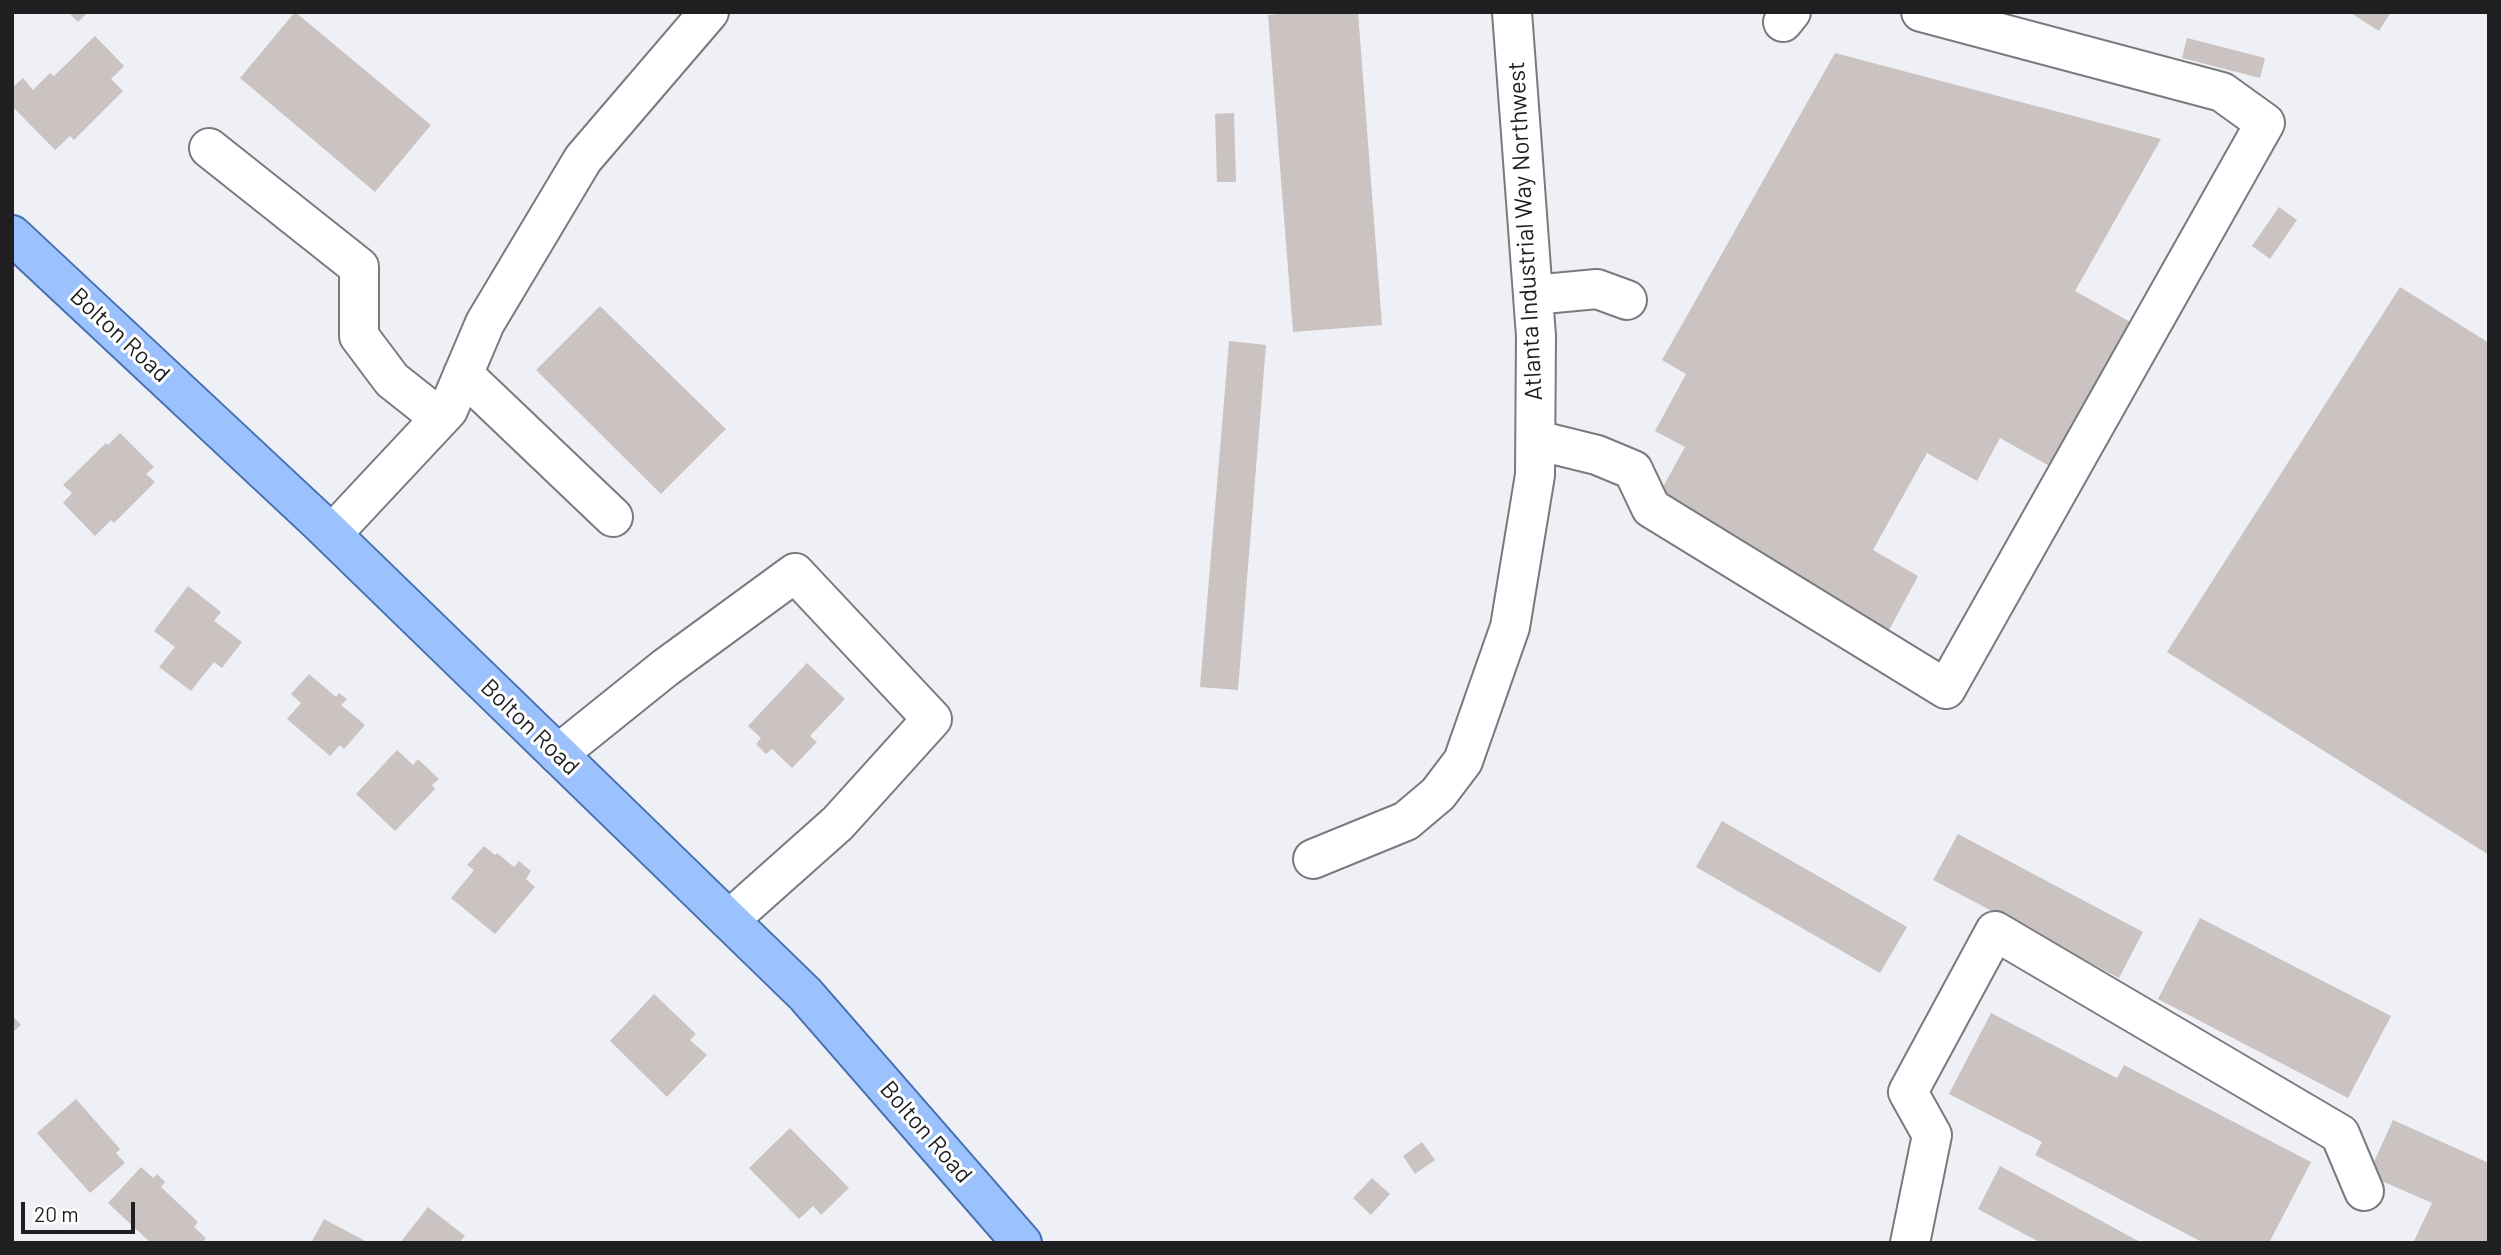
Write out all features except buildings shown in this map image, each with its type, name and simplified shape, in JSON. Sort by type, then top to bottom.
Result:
[{"type":"main road","name":"Bolton Road","points":[[12,235],[332,534],[805,994],[1022,1243]]},
{"type":"street","points":[[332,534],[447,410],[485,323],[583,159],[709,12]]},
{"type":"street","name":"Atlanta Industrial Way Northwest","points":[[1313,859],[1406,821],[1438,794],[1463,761],[1510,627],[1535,475],[1536,440],[1536,336],[1512,12]]},
{"type":"street","points":[[1536,440],[1597,455],[1633,470],[1651,508],[1946,689],[2265,123],[2222,92],[1921,12]]},
{"type":"street","points":[[209,148],[359,267],[359,336],[392,380],[440,418]]},
{"type":"street","points":[[1533,295],[1597,289],[1627,300]]},
{"type":"street","points":[[463,374],[613,517]]},
{"type":"street","points":[[558,754],[665,668],[795,573],[932,719],[838,823],[729,920]]},
{"type":"street","points":[[1910,1243],[1932,1135],[1908,1092],[1995,932],[2340,1134],[2364,1191]]}]
